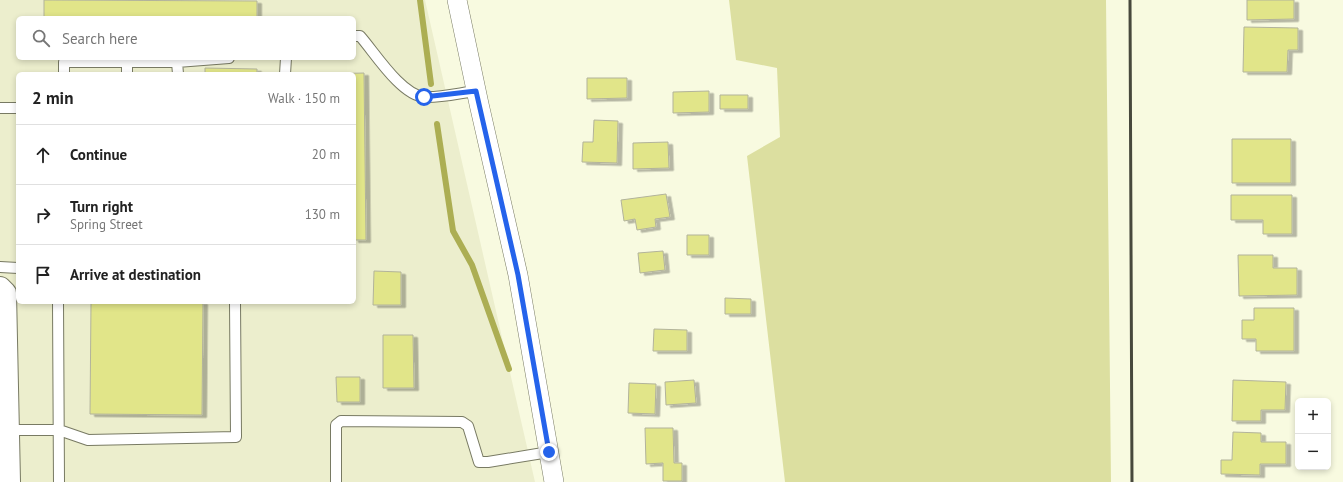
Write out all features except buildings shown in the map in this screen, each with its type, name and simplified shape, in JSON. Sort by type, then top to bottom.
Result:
[{"type":"highway","points":[[0,288],[5,293],[8,482]]},
{"type":"street","points":[[457,0],[518,275],[554,482]]},
{"type":"lane","points":[[356,36],[360,36],[404,88],[413,94],[424,97],[476,91]]},
{"type":"lane","points":[[64,72],[64,62],[127,63],[203,60]]},
{"type":"lane","points":[[285,72],[286,60]]},
{"type":"lane","points":[[177,62],[178,72]]},
{"type":"lane","points":[[127,63],[127,72]]},
{"type":"lane","points":[[0,108],[16,108]]},
{"type":"lane","points":[[0,267],[16,268]]},
{"type":"lane","points":[[58,304],[59,482]]},
{"type":"lane","points":[[8,430],[59,430],[88,440],[236,437],[235,304]]},
{"type":"lane","points":[[336,482],[336,425],[341,421],[462,422],[468,426],[479,462],[488,462],[549,452]]},
{"type":"shaded area","points":[[0,0],[425,0],[535,482],[0,482]]},
{"type":"green space","points":[[729,0],[1106,0],[1111,482],[785,482],[747,156],[780,137],[777,68],[736,60]]},
{"type":"waterway","points":[[420,0],[431,84]]},
{"type":"waterway","points":[[437,124],[453,231],[472,265],[509,369]]},
{"type":"railway","points":[[1130,0],[1132,482]]},
{"type":"route","points":[[424,97],[476,91],[518,275],[549,452]]}]
